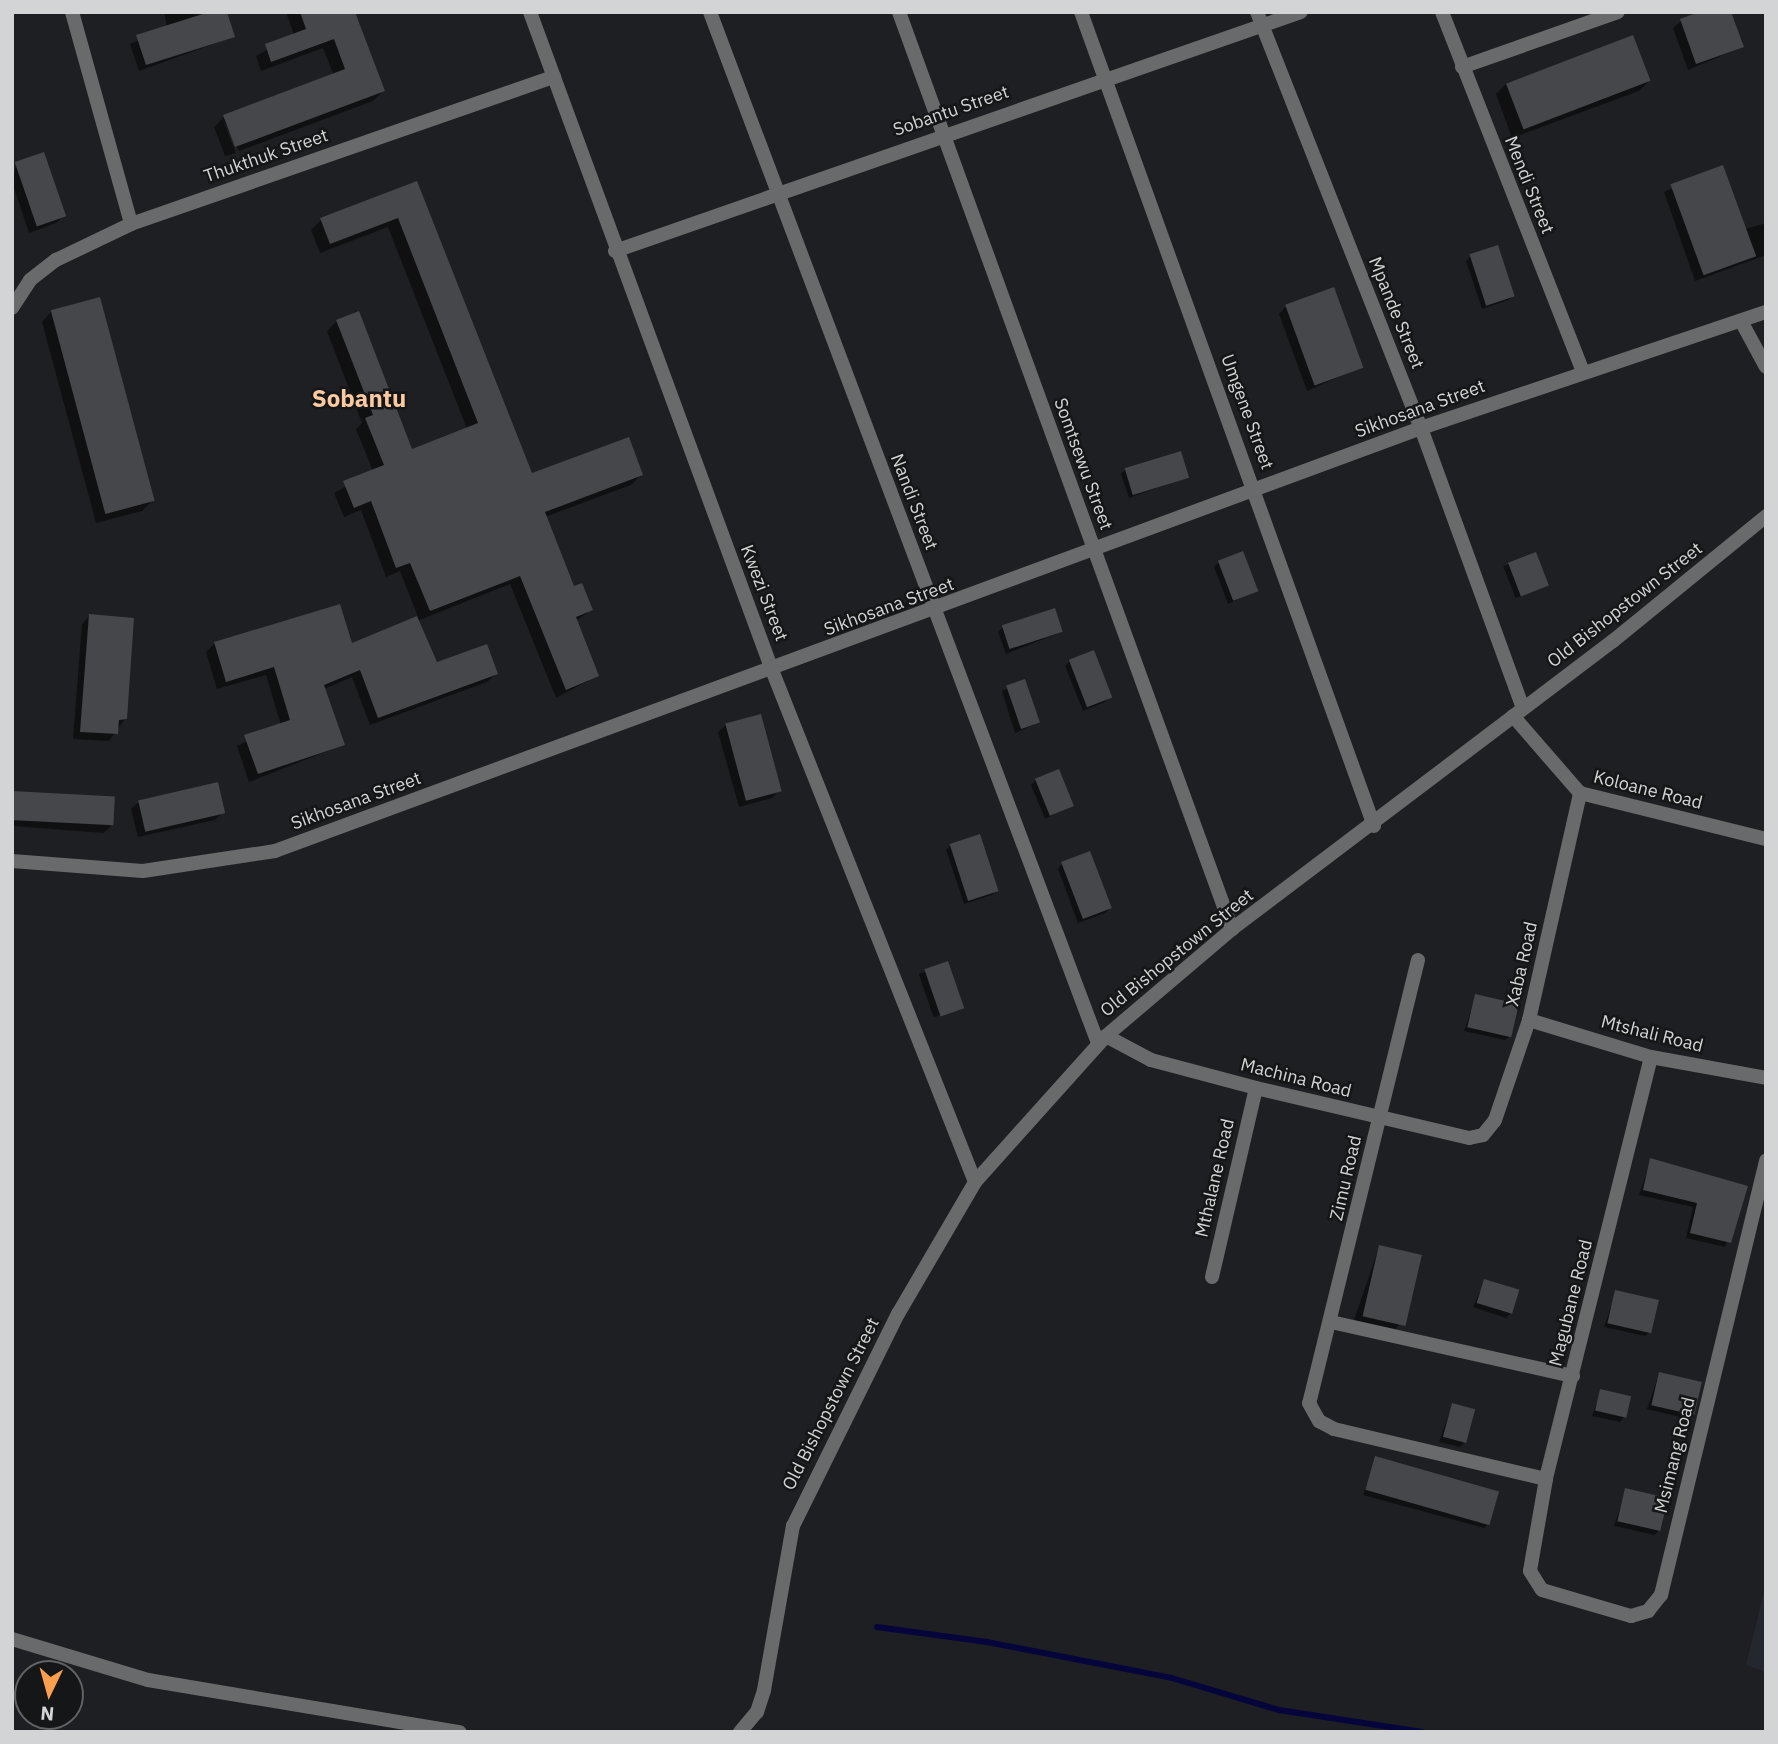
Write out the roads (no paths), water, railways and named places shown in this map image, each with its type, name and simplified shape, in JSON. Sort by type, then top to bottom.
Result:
[{"type":"street","points":[[72,12],[131,224]]},
{"type":"street","name":"Kwezi Street","points":[[530,12],[615,251],[772,670],[975,1182]]},
{"type":"street","name":"Nandi Street","points":[[710,12],[934,610],[1102,1040]]},
{"type":"street","name":"Somtsewu Street","points":[[899,12],[1232,929]]},
{"type":"street","name":"Umgene Street","points":[[1081,12],[1374,826]]},
{"type":"street","name":"Sobantu Street","points":[[615,251],[1105,78],[1259,19],[1301,12]]},
{"type":"street","name":"Mendi Street","points":[[1442,12],[1582,370]]},
{"type":"street","points":[[1462,67],[1618,12]]},
{"type":"street","name":"Mpande Street","points":[[1259,19],[1421,428],[1518,712]]},
{"type":"street","name":"Thukthuk Street","points":[[12,308],[30,280],[55,260],[131,224],[554,76]]},
{"type":"street","name":"Sikhosana Street","points":[[12,861],[143,871],[275,851],[1094,554],[1421,428],[1582,370],[1766,312]]},
{"type":"street","points":[[1741,321],[1766,368]]},
{"type":"street","name":"Old Bishopstown Street","points":[[740,1732],[757,1712],[784,1564],[815,1473],[975,1182],[1102,1040],[1232,929],[1374,826],[1766,516]]},
{"type":"street","name":"Koloane Road","points":[[1518,712],[1580,793],[1766,839]]},
{"type":"street","name":"Xaba Road","points":[[1483,1135],[1495,1120],[1530,1020],[1580,793]]},
{"type":"street","name":"Zimu Road","points":[[1418,960],[1309,1404],[1319,1421],[1334,1429],[1546,1479]]},
{"type":"street","name":"Mtshali Road","points":[[1530,1020],[1651,1057],[1766,1078]]},
{"type":"street","name":"Machina Road","points":[[1102,1040],[1151,1059],[1380,1119],[1469,1138],[1483,1135]]},
{"type":"street","name":"Magubane Road","points":[[1531,1559],[1546,1479],[1651,1057]]},
{"type":"street","name":"Mthalane Road","points":[[1212,1277],[1256,1088]]},
{"type":"street","name":"Msimang Road","points":[[1531,1559],[1530,1576],[1542,1590],[1631,1616],[1648,1611],[1661,1595],[1766,1160]]},
{"type":"street","points":[[1331,1322],[1573,1376]]},
{"type":"street","points":[[12,1639],[148,1680],[460,1732]]},
{"type":"waterway","points":[[877,1627],[987,1642],[1172,1678],[1279,1710],[1422,1732]]},
{"type":"district","name":"Sobantu","points":[[359,399]]}]
